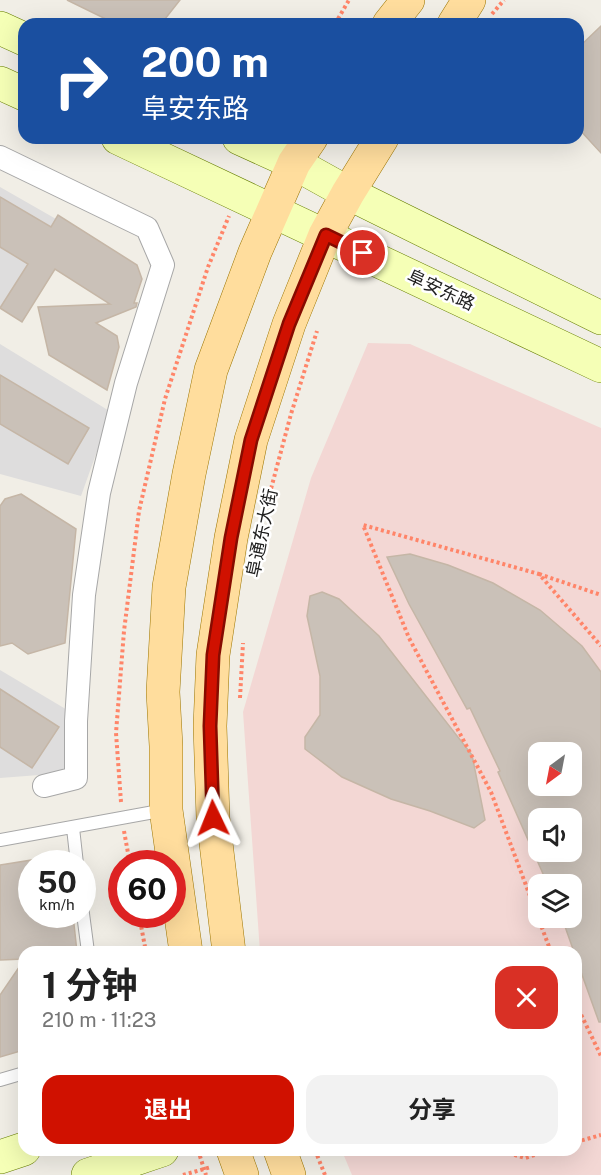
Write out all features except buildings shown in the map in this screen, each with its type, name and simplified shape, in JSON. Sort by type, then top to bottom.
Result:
[{"type":"main road","points":[[394,18],[408,0]]},
{"type":"main road","points":[[458,18],[469,0]]},
{"type":"main road","name":"阜通东大街","points":[[228,946],[213,818],[210,726],[213,655],[231,538],[251,440],[289,324],[326,235],[348,193],[378,144]]},
{"type":"main road","points":[[185,946],[166,810],[163,692],[169,586],[211,370],[251,261],[273,210],[303,151]]},
{"type":"main road","points":[[234,1156],[242,1175]]},
{"type":"main road","points":[[282,1156],[289,1175]]},
{"type":"street","points":[[0,28],[18,36]]},
{"type":"street","points":[[0,83],[18,91]]},
{"type":"street","name":"阜安东路","points":[[131,144],[601,366]]},
{"type":"street","points":[[269,144],[303,151],[348,193],[601,318]]},
{"type":"street","points":[[0,157],[147,228],[163,265],[126,383],[99,493],[84,595],[76,721],[76,778],[44,786]]},
{"type":"street","points":[[0,1156],[18,1151]]},
{"type":"street","points":[[88,1175],[139,1156]]},
{"type":"lane","points":[[0,840],[166,810]]},
{"type":"lane","points":[[73,828],[75,850]]},
{"type":"lane","points":[[85,928],[87,946]]},
{"type":"lane","points":[[0,1080],[18,1074]]},
{"type":"path","points":[[338,18],[349,0]]},
{"type":"path","name":"阜通东大街","points":[[266,507],[317,330]]},
{"type":"path","points":[[549,946],[490,792],[409,638],[363,525],[539,574],[601,595]]},
{"type":"path","points":[[539,574],[601,646]]},
{"type":"path","points":[[240,699],[243,642]]},
{"type":"path","points":[[141,928],[145,946]]},
{"type":"path","points":[[582,1016],[601,1056]]},
{"type":"path","points":[[582,1141],[601,1135]]},
{"type":"path","points":[[200,1156],[206,1175]]},
{"type":"path","points":[[317,1156],[325,1175]]},
{"type":"shaded area","points":[[0,187],[56,219],[0,309]]},
{"type":"shaded area","points":[[368,343],[410,344],[601,428],[601,1175],[352,1175],[344,1156],[582,1156],[582,946],[260,946],[243,712],[311,478]]},
{"type":"shaded area","points":[[0,344],[111,412],[81,496],[0,474]]},
{"type":"shaded area","points":[[0,670],[69,711],[65,773],[0,778]]},
{"type":"route","points":[[213,818],[210,726],[213,655],[231,538],[251,440],[289,324],[326,235],[363,253]]}]
